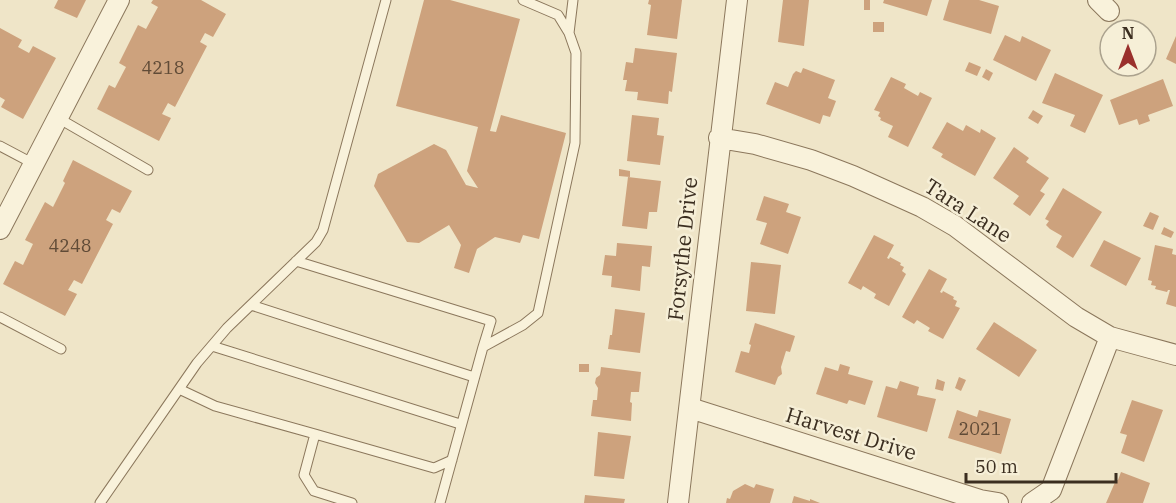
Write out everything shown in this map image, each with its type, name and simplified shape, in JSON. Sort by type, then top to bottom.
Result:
[{"type":"street","points":[[0,229],[119,0]]},
{"type":"street","name":"Forsythe Drive","points":[[678,503],[719,138],[737,0]]},
{"type":"street","name":"Tara Lane","points":[[719,138],[755,144],[811,160],[854,176],[922,207],[955,226],[1076,317],[1110,337],[1176,355]]},
{"type":"street","points":[[1032,503],[1051,490],[1110,337]]},
{"type":"street","name":"Harvest Drive","points":[[690,408],[980,500],[998,503]]},
{"type":"lane","points":[[100,503],[179,389],[212,346],[316,242],[323,230],[386,0]]},
{"type":"lane","points":[[483,347],[523,326],[538,314],[574,143],[576,53],[569,33],[558,15],[523,0]]},
{"type":"lane","points":[[569,33],[573,0]]},
{"type":"lane","points":[[58,118],[148,170]]},
{"type":"lane","points":[[0,146],[34,164]]},
{"type":"lane","points":[[296,261],[491,321],[460,424],[440,503]]},
{"type":"lane","points":[[251,305],[474,377]]},
{"type":"lane","points":[[0,317],[61,349]]},
{"type":"lane","points":[[212,346],[460,424]]},
{"type":"lane","points":[[179,389],[215,406],[434,468],[452,460]]},
{"type":"lane","points":[[315,434],[304,475],[314,490],[352,503]]},
{"type":"building","points":[[58,0],[86,0],[77,18],[54,8]]},
{"type":"building","points":[[153,0],[201,0],[226,14],[213,37],[205,33],[200,42],[207,46],[175,107],[168,103],[162,114],[171,118],[159,141],[97,109],[109,85],[115,88],[126,67],[119,63],[138,25],[146,29],[158,7],[151,3]]},
{"type":"building","points":[[424,0],[450,0],[520,19],[490,131],[496,132],[501,115],[566,133],[539,239],[523,235],[520,243],[495,237],[477,249],[469,273],[454,268],[461,245],[449,225],[419,243],[407,242],[374,186],[378,174],[434,144],[446,150],[466,185],[478,188],[467,171],[478,127],[396,106]]},
{"type":"building","points":[[649,0],[682,0],[677,39],[647,35],[651,5],[648,4]]},
{"type":"building","points":[[783,0],[809,0],[804,46],[778,42]]},
{"type":"building","points":[[864,0],[870,0],[870,10],[864,10]]},
{"type":"building","points":[[884,0],[932,0],[927,16],[883,3]]},
{"type":"building","points":[[949,0],[979,0],[999,6],[991,34],[943,20]]},
{"type":"building","points":[[873,22],[884,22],[884,32],[873,32]]},
{"type":"building","points":[[0,28],[22,40],[18,47],[29,53],[33,46],[56,58],[23,119],[1,107],[5,100],[0,97]]},
{"type":"building","points":[[1005,35],[1020,42],[1022,36],[1051,50],[1036,81],[993,60]]},
{"type":"building","points":[[1176,36],[1176,64],[1166,59]]},
{"type":"building","points":[[635,48],[677,53],[672,92],[669,91],[668,104],[637,100],[638,92],[625,91],[627,80],[623,80],[626,62],[633,63]]},
{"type":"building","points":[[969,62],[981,67],[977,76],[965,71]]},
{"type":"building","points":[[803,68],[835,80],[828,98],[836,101],[830,117],[823,115],[820,124],[766,104],[775,82],[788,87],[793,74],[796,71],[801,73]]},
{"type":"building","points":[[986,69],[993,73],[989,81],[982,77]]},
{"type":"building","points":[[1055,73],[1103,95],[1085,133],[1070,126],[1075,115],[1042,103]]},
{"type":"building","points":[[891,77],[906,84],[904,88],[918,96],[920,92],[932,98],[908,147],[888,137],[893,126],[880,120],[878,116],[880,112],[874,110]]},
{"type":"building","points":[[1163,79],[1173,106],[1148,115],[1150,121],[1139,125],[1137,119],[1119,125],[1110,100]]},
{"type":"building","points":[[1033,110],[1043,116],[1038,124],[1028,118]]},
{"type":"building","points":[[632,115],[659,118],[657,135],[664,136],[660,165],[627,161]]},
{"type":"building","points":[[947,122],[963,131],[966,125],[980,133],[981,129],[996,138],[975,176],[941,157],[943,154],[932,148]]},
{"type":"building","points":[[1014,147],[1029,158],[1026,162],[1049,178],[1040,191],[1045,194],[1030,216],[1013,204],[1019,196],[993,178]]},
{"type":"building","points":[[73,160],[132,191],[120,213],[112,209],[106,220],[113,224],[82,284],[74,280],[68,290],[77,294],[65,316],[3,284],[15,261],[23,265],[33,244],[25,240],[45,202],[53,207]]},
{"type":"building","points":[[619,169],[630,171],[630,177],[619,176]]},
{"type":"building","points":[[628,177],[661,181],[657,212],[649,212],[647,229],[622,226]]},
{"type":"building","points":[[1063,188],[1102,212],[1073,258],[1056,247],[1062,236],[1046,225],[1049,221],[1045,219]]},
{"type":"building","points":[[764,196],[789,204],[786,212],[801,217],[788,254],[760,244],[767,223],[756,220]]},
{"type":"building","points":[[1150,212],[1159,216],[1153,230],[1143,226]]},
{"type":"building","points":[[1164,227],[1174,232],[1171,238],[1161,234]]},
{"type":"building","points":[[874,235],[894,245],[887,258],[890,257],[901,263],[900,265],[904,267],[902,271],[906,274],[889,306],[874,298],[876,294],[863,286],[861,290],[848,283]]},
{"type":"building","points":[[1104,240],[1141,258],[1126,286],[1090,266]]},
{"type":"building","points":[[617,243],[652,246],[650,267],[642,266],[640,291],[611,287],[612,276],[602,275],[605,255],[616,256]]},
{"type":"building","points":[[1155,245],[1173,249],[1172,254],[1176,255],[1176,307],[1166,304],[1170,290],[1167,292],[1155,289],[1156,286],[1151,285],[1152,281],[1148,280]]},
{"type":"building","points":[[751,262],[781,265],[775,314],[746,311]]},
{"type":"building","points":[[929,269],[947,279],[940,292],[943,291],[954,297],[953,299],[957,301],[955,306],[960,308],[943,339],[928,331],[930,328],[917,320],[914,324],[902,317]]},
{"type":"building","points":[[615,309],[645,313],[640,353],[608,349]]},
{"type":"building","points":[[994,322],[1037,350],[1019,377],[976,349]]},
{"type":"building","points":[[755,323],[795,336],[790,352],[786,351],[781,367],[782,374],[775,385],[735,372],[741,351],[749,353]]},
{"type":"building","points":[[579,364],[589,364],[589,372],[579,372]]},
{"type":"building","points":[[840,364],[850,367],[848,374],[873,381],[865,405],[849,400],[847,404],[816,394],[825,367],[838,371]]},
{"type":"building","points":[[601,367],[641,372],[639,392],[631,392],[631,421],[591,416],[593,400],[597,400],[596,378],[600,375]]},
{"type":"building","points":[[959,377],[966,380],[961,391],[955,388]]},
{"type":"building","points":[[937,379],[945,382],[943,391],[935,389]]},
{"type":"building","points":[[900,381],[919,387],[917,395],[936,399],[927,432],[877,417],[886,386],[897,389]]},
{"type":"building","points":[[1132,400],[1163,410],[1144,462],[1121,453],[1127,435],[1120,433]]},
{"type":"building","points":[[957,410],[977,417],[979,410],[1011,419],[1001,454],[948,438]]},
{"type":"building","points":[[598,432],[631,436],[624,479],[594,476]]},
{"type":"building","points":[[1121,472],[1150,483],[1143,503],[1106,503]]},
{"type":"building","points":[[745,484],[754,488],[756,484],[774,489],[770,503],[726,503],[733,491]]},
{"type":"building","points":[[585,495],[625,499],[624,503],[584,503]]},
{"type":"building","points":[[794,496],[810,501],[810,499],[820,503],[792,503]]}]
